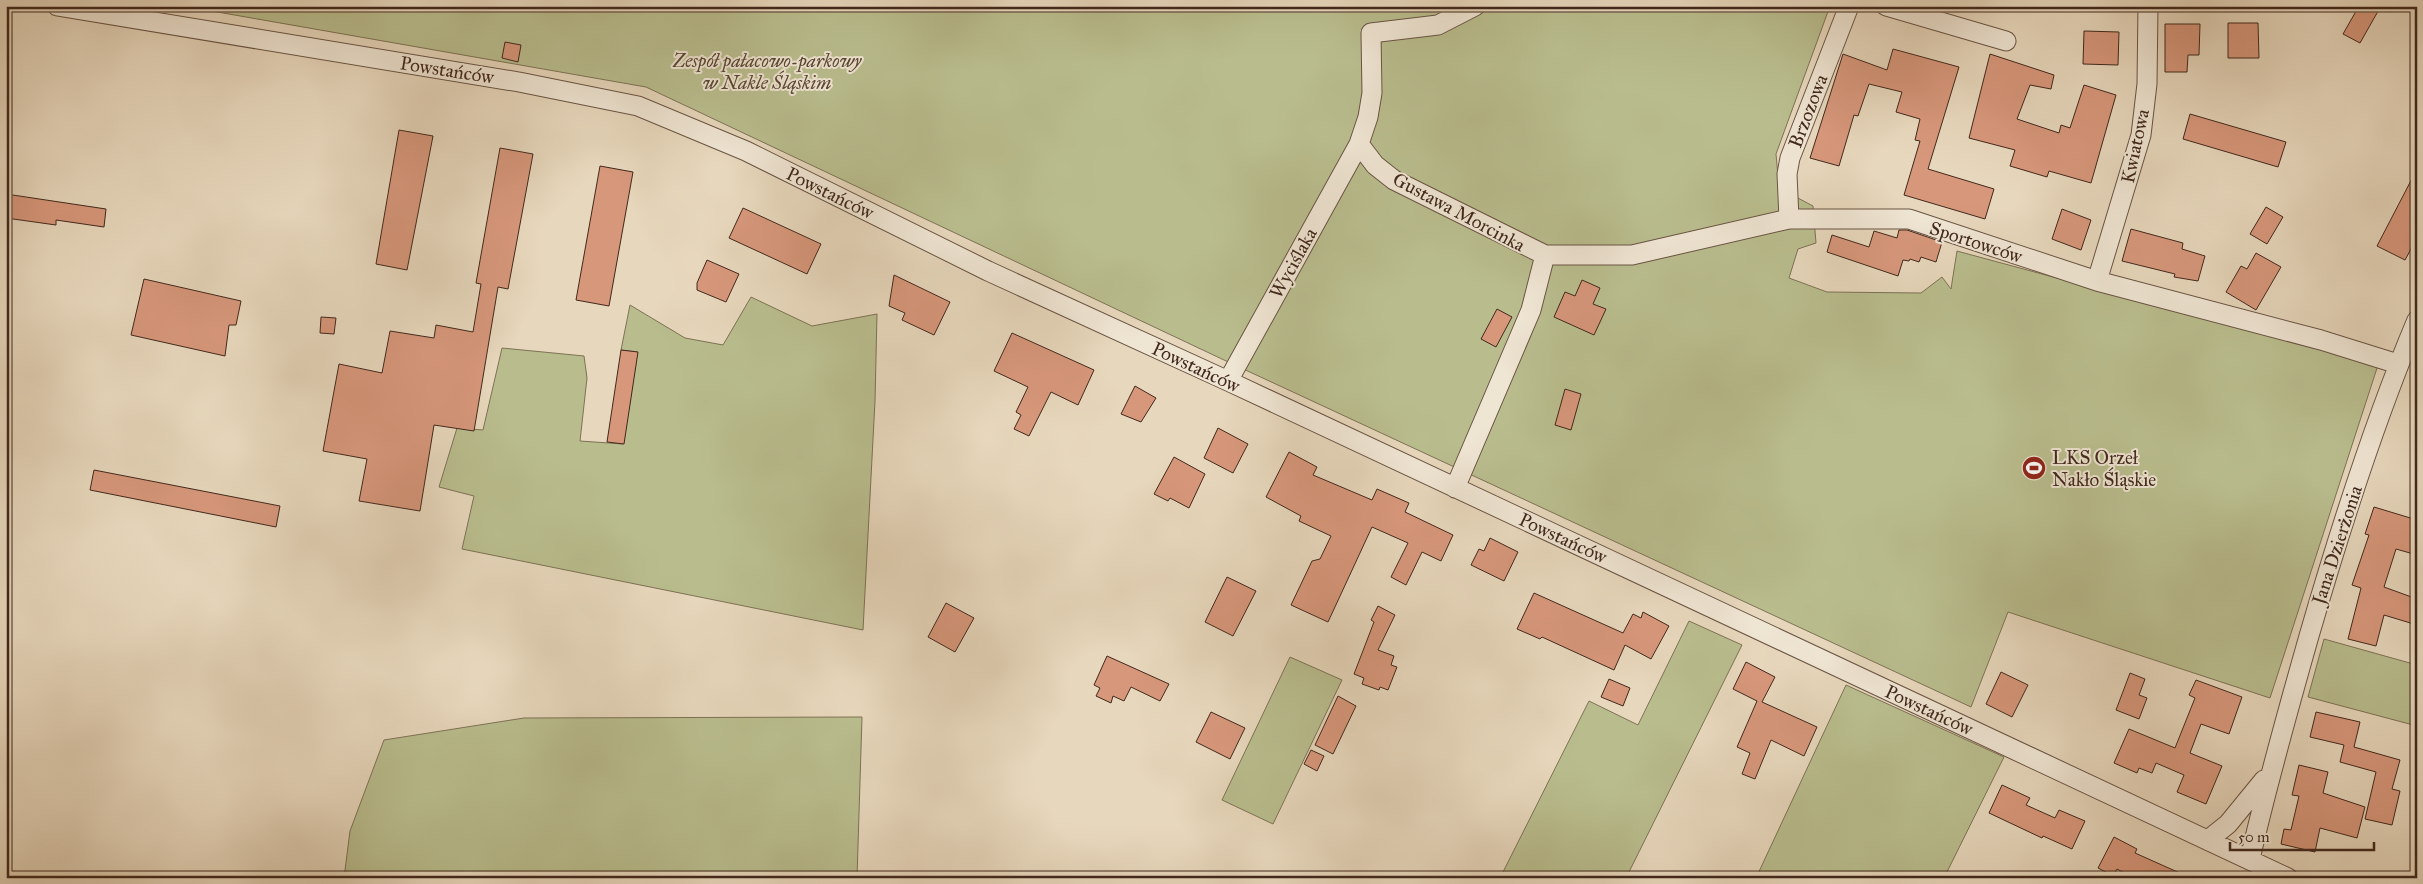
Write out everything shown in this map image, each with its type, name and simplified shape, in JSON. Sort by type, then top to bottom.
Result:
[{"type":"street","name":"Powstańców","points":[[57,6],[519,82],[638,106],[746,151],[988,271],[1228,381],[2288,878]]},
{"type":"street","points":[[1359,144],[1368,117],[1372,93],[1371,33],[1438,24],[1475,6]]},
{"type":"street","name":"Brzozowa","points":[[1789,219],[1787,174],[1790,158],[1849,6]]},
{"type":"street","points":[[1886,6],[2006,41]]},
{"type":"street","name":"Kwiatowa","points":[[2097,281],[2141,135],[2147,84],[2148,6]]},
{"type":"street","name":"Wyciślaka","points":[[1228,381],[1359,144]]},
{"type":"street","name":"Gustawa Morcinka","points":[[1359,144],[1375,165],[1394,180],[1545,256],[1532,310],[1455,488]]},
{"type":"street","name":"Sportowców","points":[[1545,256],[1632,255],[1789,219],[1909,219],[2097,281],[2321,340],[2398,364]]},
{"type":"street","name":"Jana Dzierżonia","points":[[2250,859],[2270,773],[2330,562],[2398,364],[2417,320]]},
{"type":"street","name":"Jana Dzierżonia","points":[[2208,840],[2228,824],[2270,773]]},
{"type":"green space","name":"Zespół pałacowo-parkowy w Nakle Śląskim","points":[[183,6],[1830,6],[1776,154],[1779,188],[1813,206],[1816,243],[1798,249],[1789,278],[1827,292],[1921,293],[1942,277],[1951,289],[1957,251],[2378,365],[2270,698],[2008,612],[1971,707],[1224,360],[646,87]]},
{"type":"green space","points":[[751,297],[812,326],[877,314],[875,401],[863,630],[462,549],[474,496],[439,487],[457,428],[483,430],[502,348],[584,356],[587,378],[580,441],[623,444],[637,352],[621,350],[630,305],[685,338],[723,345]]},
{"type":"green space","points":[[1689,621],[1742,645],[1626,878],[1500,878],[1589,701],[1638,725]]},
{"type":"green space","points":[[2324,639],[2417,665],[2417,726],[2308,697]]},
{"type":"green space","points":[[1290,657],[1342,680],[1273,824],[1222,800]]},
{"type":"green space","points":[[1846,685],[2004,757],[1944,878],[1756,878]]},
{"type":"green space","points":[[862,717],[857,878],[344,878],[350,831],[384,740],[524,718]]},
{"type":"building","points":[[2359,6],[2381,6],[2360,43],[2343,34]]},
{"type":"building","points":[[2228,23],[2258,23],[2259,58],[2228,58]]},
{"type":"building","points":[[2165,24],[2200,24],[2199,55],[2188,55],[2187,72],[2165,72]]},
{"type":"building","points":[[2084,31],[2119,32],[2118,65],[2083,64]]},
{"type":"building","points":[[505,42],[521,45],[518,62],[502,58]]},
{"type":"building","points":[[1893,49],[1959,67],[1928,169],[1994,189],[1985,219],[1904,195],[1920,141],[1915,140],[1920,119],[1896,112],[1902,92],[1869,84],[1858,116],[1854,115],[1839,166],[1810,158],[1843,54],[1887,70]]},
{"type":"building","points":[[1990,54],[2054,75],[2051,89],[2030,85],[2017,119],[2059,133],[2061,125],[2070,128],[2084,85],[2116,95],[2091,183],[2049,171],[2047,177],[2010,166],[2015,150],[1969,138]]},
{"type":"building","points":[[2190,114],[2286,142],[2278,167],[2183,139]]},
{"type":"building","points":[[399,130],[433,136],[407,270],[376,264]]},
{"type":"building","points":[[500,148],[533,154],[508,289],[498,287],[474,431],[434,425],[420,511],[359,501],[367,459],[323,451],[339,364],[382,373],[390,331],[434,338],[436,325],[473,332],[481,284],[476,283]]},
{"type":"building","points":[[600,166],[633,172],[609,306],[576,300]]},
{"type":"building","points":[[2417,169],[2417,238],[2405,260],[2377,246]]},
{"type":"building","points":[[6,194],[106,209],[104,227],[56,220],[56,225],[6,218]]},
{"type":"building","points":[[2266,207],[2283,217],[2267,244],[2250,234]]},
{"type":"building","points":[[743,208],[821,244],[807,274],[729,238]]},
{"type":"building","points":[[2062,209],[2091,220],[2081,250],[2052,239]]},
{"type":"building","points":[[2131,229],[2183,243],[2182,249],[2205,256],[2198,281],[2174,277],[2175,274],[2122,261]]},
{"type":"building","points":[[1899,230],[1907,230],[1942,242],[1936,262],[1921,257],[1919,262],[1910,259],[1909,261],[1903,260],[1898,276],[1827,252],[1832,235],[1869,247],[1874,231],[1897,238]]},
{"type":"building","points":[[2256,253],[2281,267],[2256,310],[2226,292],[2241,266],[2247,269]]},
{"type":"building","points":[[707,260],[739,274],[726,302],[697,290],[697,283]]},
{"type":"building","points":[[894,275],[950,302],[934,335],[902,320],[905,313],[889,306]]},
{"type":"building","points":[[144,279],[241,301],[236,325],[229,325],[225,356],[131,335]]},
{"type":"building","points":[[1582,280],[1600,288],[1593,304],[1606,309],[1594,335],[1554,317],[1565,292],[1575,296]]},
{"type":"building","points":[[1497,309],[1512,317],[1496,347],[1481,339]]},
{"type":"building","points":[[321,317],[336,318],[334,334],[320,333]]},
{"type":"building","points":[[1012,333],[1094,370],[1078,405],[1051,392],[1029,436],[1014,429],[1021,415],[1016,412],[1028,387],[994,371]]},
{"type":"building","points":[[621,350],[638,352],[624,444],[607,442]]},
{"type":"building","points":[[1135,386],[1156,398],[1141,422],[1121,414]]},
{"type":"building","points":[[1565,389],[1581,394],[1571,430],[1555,425]]},
{"type":"building","points":[[1218,428],[1248,444],[1233,473],[1204,458]]},
{"type":"building","points":[[1289,452],[1317,467],[1313,475],[1372,500],[1377,489],[1409,503],[1405,512],[1453,535],[1441,561],[1422,552],[1406,585],[1391,577],[1408,543],[1372,527],[1328,622],[1291,605],[1312,561],[1320,559],[1331,536],[1299,521],[1301,516],[1266,497]]},
{"type":"building","points":[[1174,457],[1205,474],[1189,508],[1170,498],[1168,501],[1154,494]]},
{"type":"building","points":[[94,470],[280,506],[276,527],[90,490]]},
{"type":"building","points":[[2374,507],[2417,520],[2417,555],[2396,549],[2384,587],[2417,599],[2417,625],[2384,615],[2376,646],[2348,639],[2361,588],[2352,585],[2369,535],[2365,534]]},
{"type":"building","points":[[1490,538],[1518,552],[1504,581],[1471,565],[1479,549],[1484,551]]},
{"type":"building","points":[[1227,577],[1256,591],[1233,636],[1205,622]]},
{"type":"building","points":[[1534,593],[1623,633],[1633,614],[1641,618],[1643,612],[1669,626],[1651,659],[1625,645],[1614,670],[1542,637],[1540,639],[1517,629]]},
{"type":"building","points":[[946,603],[974,618],[955,652],[928,637]]},
{"type":"building","points":[[1378,606],[1395,615],[1378,650],[1394,656],[1391,665],[1397,667],[1388,690],[1380,687],[1379,690],[1362,684],[1364,678],[1354,674],[1374,622],[1371,620]]},
{"type":"building","points":[[1107,656],[1169,684],[1160,701],[1131,687],[1124,701],[1113,696],[1111,703],[1096,696],[1100,688],[1094,685]]},
{"type":"building","points":[[1746,662],[1775,677],[1762,702],[1817,727],[1804,756],[1771,740],[1755,779],[1742,774],[1750,753],[1737,747],[1757,701],[1733,689]]},
{"type":"building","points":[[2001,672],[2028,685],[2012,717],[1986,704]]},
{"type":"building","points":[[2130,673],[2145,679],[2139,695],[2147,698],[2139,719],[2116,710]]},
{"type":"building","points":[[1609,679],[1630,688],[1623,706],[1601,697]]},
{"type":"building","points":[[2196,680],[2242,697],[2229,734],[2201,724],[2190,753],[2222,766],[2206,804],[2177,792],[2184,775],[2156,763],[2152,773],[2139,768],[2137,773],[2114,763],[2129,729],[2175,748],[2195,698],[2189,695]]},
{"type":"building","points":[[1338,696],[1356,706],[1333,754],[1315,745]]},
{"type":"building","points":[[1211,712],[1245,728],[1230,759],[1196,742]]},
{"type":"building","points":[[2316,712],[2360,722],[2354,747],[2400,760],[2392,789],[2400,791],[2392,825],[2365,819],[2376,772],[2340,762],[2344,745],[2310,737]]},
{"type":"building","points":[[1311,750],[1324,756],[1317,771],[1304,764]]},
{"type":"building","points":[[2299,765],[2328,772],[2323,793],[2365,807],[2357,838],[2320,828],[2315,852],[2281,844],[2284,829],[2291,830],[2299,796],[2292,795]]},
{"type":"building","points":[[2002,785],[2030,798],[2026,805],[2055,818],[2059,810],[2085,821],[2072,849],[2043,836],[2042,838],[1989,813]]},
{"type":"building","points":[[2114,837],[2137,849],[2135,853],[2191,878],[2134,878],[2117,869],[2113,876],[2098,868]]},
{"type":"place","name":"LKS Orzeł Nakło Śląskie","points":[[2034,468]]}]
